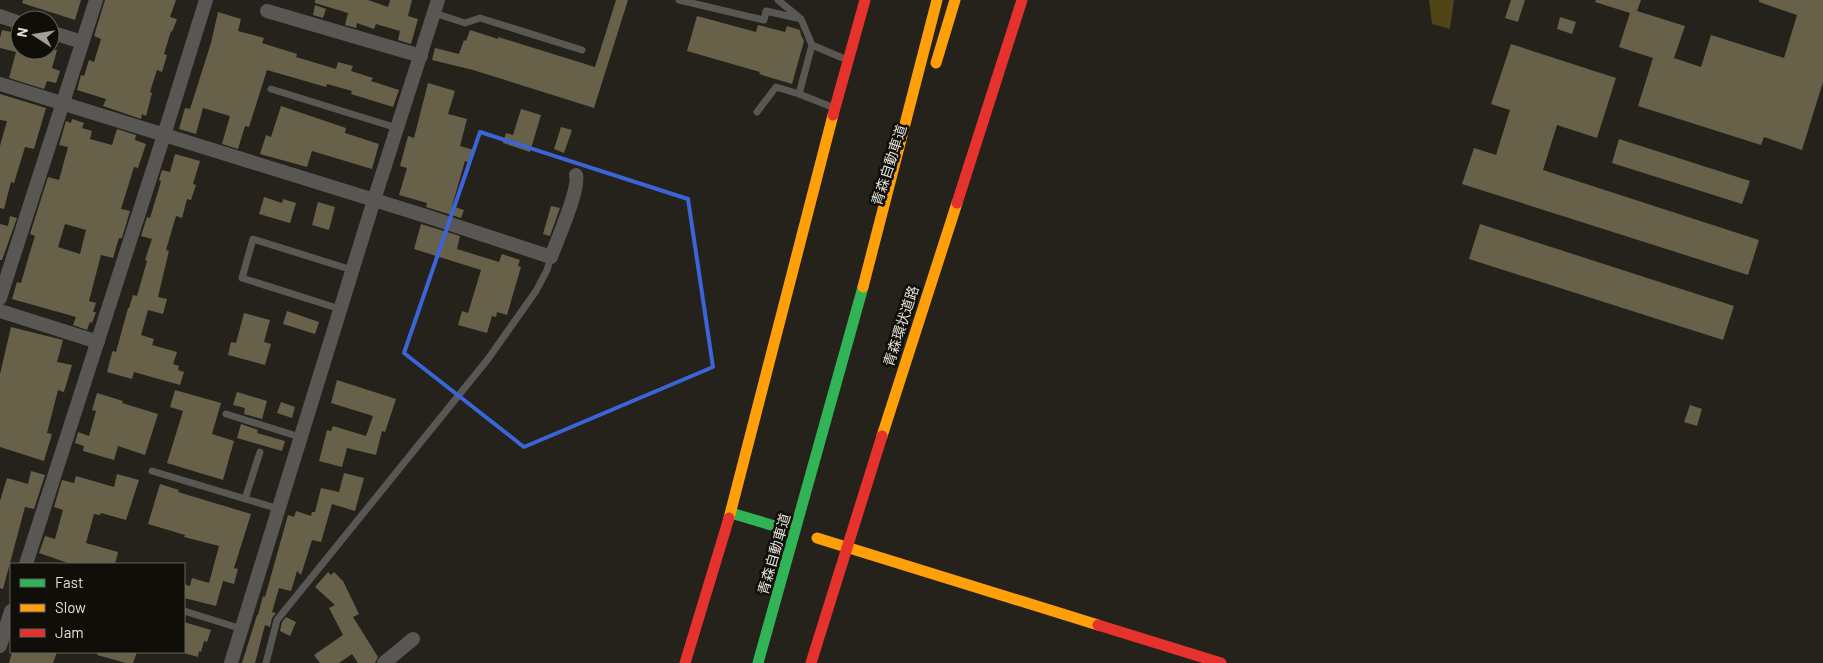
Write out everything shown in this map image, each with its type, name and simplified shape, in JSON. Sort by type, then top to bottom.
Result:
[{"type":"main road","points":[[685,663],[732,513],[847,60],[865,0]]},
{"type":"main road","name":"青森自動車道","points":[[758,663],[850,338],[937,0]]},
{"type":"main road","points":[[932,76],[955,0]]},
{"type":"main road","name":"青森環状道路","points":[[811,663],[846,546],[1022,0]]},
{"type":"main road","name":"青森自動車道","points":[[850,338],[915,133]]},
{"type":"main road","points":[[732,513],[778,526]]},
{"type":"main road","points":[[817,538],[1221,663]]},
{"type":"street","points":[[0,298],[96,0]]},
{"type":"street","points":[[26,563],[206,0]]},
{"type":"street","points":[[231,663],[352,270],[436,7]]},
{"type":"street","points":[[267,11],[420,56]]},
{"type":"street","points":[[60,35],[82,42]]},
{"type":"street","points":[[0,84],[551,257],[575,192],[578,181],[576,175]]},
{"type":"street","points":[[0,311],[98,342]]},
{"type":"street","points":[[0,646],[10,614]]},
{"type":"street","points":[[384,663],[413,639]]},
{"type":"lane","points":[[679,0],[764,20],[766,11],[800,19]]},
{"type":"lane","points":[[778,0],[800,19],[812,45],[799,94]]},
{"type":"lane","points":[[436,7],[465,23],[480,18],[582,50]]},
{"type":"lane","points":[[812,45],[847,60]]},
{"type":"lane","points":[[757,112],[776,87],[835,108]]},
{"type":"lane","points":[[272,89],[397,128]]},
{"type":"lane","points":[[340,309],[242,278],[254,239],[352,270]]},
{"type":"lane","points":[[266,663],[277,620],[488,359],[536,291],[547,270],[551,257]]},
{"type":"lane","points":[[226,414],[300,437]]},
{"type":"lane","points":[[245,499],[260,452]]},
{"type":"lane","points":[[152,471],[278,509]]},
{"type":"lane","points":[[185,611],[242,629]]},
{"type":"highlighted area","points":[[480,132],[688,199],[713,367],[524,447],[404,353]]},
{"type":"shaded area","points":[[1429,0],[1454,0],[1450,29],[1432,24]]},
{"type":"building","points":[[23,0],[81,0],[75,20],[60,15],[60,10],[44,10],[22,3]]},
{"type":"building","points":[[105,0],[176,0],[170,17],[177,19],[164,54],[167,55],[162,72],[157,70],[150,92],[152,93],[146,116],[142,114],[141,119],[103,106],[106,99],[77,90],[81,75],[84,76],[89,60],[94,62],[101,39],[94,36]]},
{"type":"building","points":[[315,0],[368,0],[388,7],[390,0],[412,0],[408,16],[418,19],[411,44],[398,40],[400,31],[376,24],[374,29],[357,23],[356,28],[345,25],[348,13],[315,3]]},
{"type":"building","points":[[616,0],[628,0],[594,108],[473,70],[432,60],[435,48],[459,54],[470,30],[595,67]]},
{"type":"building","points":[[1511,0],[1525,0],[1518,22],[1505,18]]},
{"type":"building","points":[[1596,0],[1641,0],[1637,11],[1685,26],[1674,58],[1701,67],[1711,35],[1784,58],[1797,15],[1759,2],[1759,0],[1823,0],[1823,82],[1802,150],[1764,137],[1761,145],[1638,106],[1653,58],[1619,47],[1630,13],[1595,2]]},
{"type":"building","points":[[315,5],[326,9],[323,18],[313,15]]},
{"type":"building","points":[[218,12],[241,19],[238,31],[264,38],[262,43],[297,54],[296,57],[336,69],[338,62],[353,66],[351,71],[373,78],[371,81],[399,90],[393,107],[351,94],[352,91],[327,84],[326,87],[267,70],[249,127],[245,126],[238,149],[222,144],[230,116],[203,108],[196,134],[179,129],[185,108],[190,109],[211,43]]},
{"type":"building","points":[[697,16],[756,32],[758,25],[785,32],[787,26],[800,30],[804,41],[792,84],[759,74],[760,72],[687,51]]},
{"type":"building","points":[[1560,17],[1576,22],[1572,34],[1557,29]]},
{"type":"building","points":[[2,30],[10,32],[10,50],[0,48]]},
{"type":"building","points":[[1511,44],[1616,78],[1597,138],[1557,125],[1543,170],[1759,240],[1748,275],[1462,184],[1474,148],[1496,155],[1510,110],[1491,104]]},
{"type":"building","points":[[14,60],[54,60],[52,68],[60,71],[56,83],[47,81],[44,89],[9,78]]},
{"type":"building","points":[[428,83],[455,91],[448,114],[467,119],[460,146],[474,150],[470,163],[465,161],[452,206],[464,210],[461,218],[426,207],[427,203],[399,195],[407,168],[400,166],[408,136],[414,138]]},
{"type":"building","points":[[0,94],[46,108],[34,149],[25,147],[14,183],[11,182],[4,209],[0,208],[0,146],[7,121],[0,120]]},
{"type":"building","points":[[281,106],[346,128],[345,133],[379,144],[372,169],[312,151],[307,167],[260,154],[266,135],[271,137]]},
{"type":"building","points":[[521,109],[541,115],[530,152],[503,143],[506,133],[513,135]]},
{"type":"building","points":[[72,119],[84,123],[82,128],[92,131],[90,139],[112,145],[117,129],[136,135],[135,140],[146,144],[138,168],[134,167],[121,209],[130,211],[122,238],[119,238],[113,258],[101,255],[89,301],[96,303],[93,312],[96,312],[87,330],[73,325],[76,317],[12,299],[17,282],[21,283],[35,236],[30,234],[48,177],[59,180],[68,147],[59,145],[66,121],[71,123]],"holes":[[[65,224],[86,230],[80,254],[58,247]]]},
{"type":"building","points":[[561,127],[572,130],[564,153],[554,149]]},
{"type":"building","points":[[1619,139],[1750,181],[1742,204],[1612,163]]},
{"type":"building","points":[[175,154],[200,161],[193,184],[196,185],[191,200],[187,199],[182,218],[176,216],[166,250],[169,251],[158,297],[167,299],[163,314],[148,310],[141,335],[154,339],[152,345],[177,352],[173,364],[179,366],[178,370],[184,372],[180,385],[134,372],[132,379],[107,372],[112,353],[113,351],[116,352],[133,295],[137,296],[147,261],[145,260],[152,239],[141,236],[147,217],[150,218],[161,181],[159,180],[162,170],[170,172]]},
{"type":"building","points":[[264,197],[282,203],[283,199],[296,203],[290,223],[259,214]]},
{"type":"building","points":[[318,202],[335,207],[329,230],[312,225]]},
{"type":"building","points":[[551,206],[560,208],[550,236],[543,234]]},
{"type":"building","points":[[10,216],[17,218],[2,260],[0,260],[0,224],[8,226]]},
{"type":"building","points":[[421,224],[460,236],[457,249],[499,262],[502,254],[520,260],[518,266],[521,267],[507,315],[497,312],[496,317],[492,316],[487,333],[458,325],[462,311],[468,313],[481,270],[414,249]]},
{"type":"building","points":[[1480,224],[1734,306],[1723,340],[1469,259]]},
{"type":"building","points":[[287,311],[319,322],[315,334],[283,324]]},
{"type":"building","points":[[244,313],[270,320],[264,342],[271,344],[265,365],[228,355],[231,342],[236,343]]},
{"type":"building","points":[[11,327],[63,340],[57,362],[72,365],[64,392],[58,390],[47,433],[52,434],[44,461],[0,447],[0,374]]},
{"type":"building","points":[[337,380],[396,399],[385,432],[382,431],[376,455],[347,448],[342,467],[319,461],[327,430],[331,431],[333,426],[366,436],[373,416],[331,403]]},
{"type":"building","points":[[175,390],[221,403],[212,434],[234,441],[223,480],[167,463],[183,411],[170,407]]},
{"type":"building","points":[[237,392],[267,401],[262,419],[244,414],[245,408],[233,405]]},
{"type":"building","points":[[97,393],[158,414],[145,455],[118,446],[114,460],[83,451],[84,446],[75,443],[78,432],[89,436],[96,411],[92,410]]},
{"type":"building","points":[[281,402],[295,407],[292,418],[277,413]]},
{"type":"building","points":[[1690,405],[1702,409],[1697,426],[1684,422]]},
{"type":"building","points":[[241,424],[258,430],[257,433],[285,441],[282,451],[237,438]]},
{"type":"building","points":[[31,471],[45,475],[34,509],[25,507],[3,589],[0,588],[0,501],[7,478],[28,484]]},
{"type":"building","points":[[344,473],[364,478],[355,511],[332,504],[321,542],[312,540],[301,575],[297,571],[291,591],[279,588],[272,612],[276,613],[272,618],[270,627],[265,625],[255,663],[242,663],[263,596],[265,597],[288,515],[294,517],[296,511],[311,516],[312,512],[315,512],[321,488],[339,492]]},
{"type":"building","points":[[117,474],[139,480],[126,520],[101,513],[100,515],[94,514],[86,543],[118,552],[115,563],[68,563],[39,553],[45,536],[55,539],[63,510],[54,507],[62,480],[74,483],[76,476],[114,487]]},
{"type":"building","points":[[160,484],[179,490],[178,492],[251,514],[234,568],[238,569],[234,584],[223,581],[216,606],[185,598],[185,584],[190,586],[192,578],[209,583],[219,546],[184,537],[185,535],[148,524]]},
{"type":"building","points":[[328,572],[331,575],[334,572],[343,581],[359,614],[353,617],[378,657],[375,663],[358,663],[352,654],[339,663],[320,663],[314,655],[343,635],[329,608],[335,605],[315,587]]},
{"type":"building","points":[[286,617],[296,622],[290,636],[280,631],[282,622]]},
{"type":"building","points":[[185,622],[211,630],[207,642],[204,641],[201,652],[199,651],[198,657],[184,653]]},
{"type":"building","points":[[12,653],[57,653],[53,663],[9,663]]},
{"type":"building","points":[[98,653],[137,653],[133,663],[126,663],[97,655]]},
{"type":"traffic: fast","points":[[758,663],[863,287]]},
{"type":"traffic: fast","points":[[731,513],[778,527]]},
{"type":"traffic: slow","points":[[863,287],[937,0]]},
{"type":"traffic: slow","points":[[936,63],[955,0]]},
{"type":"traffic: slow","points":[[729,518],[833,115]]},
{"type":"traffic: slow","points":[[882,436],[957,203]]},
{"type":"traffic: slow","points":[[817,538],[1098,625]]},
{"type":"traffic: jam","points":[[833,115],[865,0]]},
{"type":"traffic: jam","points":[[957,203],[1022,0]]},
{"type":"traffic: jam","points":[[811,663],[882,436]]},
{"type":"traffic: jam","points":[[685,663],[729,518]]},
{"type":"traffic: jam","points":[[1098,625],[1221,663]]}]
